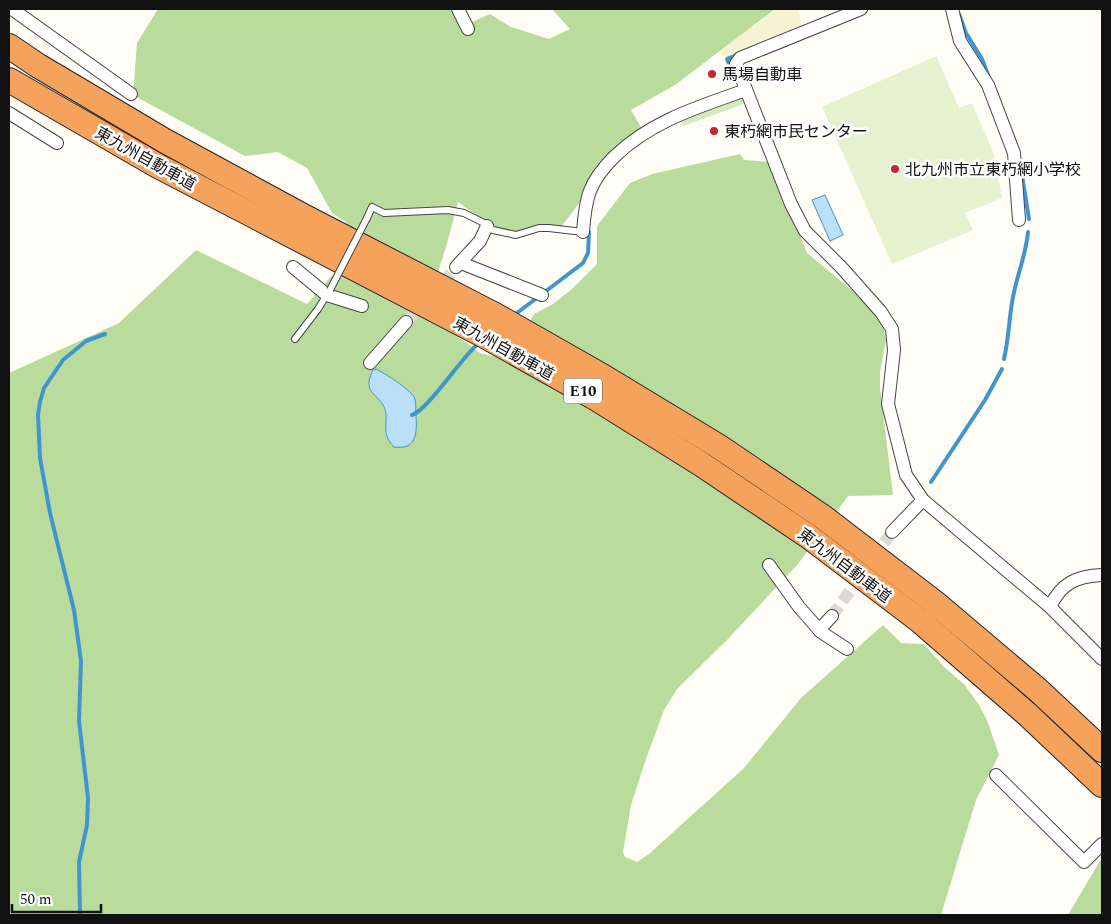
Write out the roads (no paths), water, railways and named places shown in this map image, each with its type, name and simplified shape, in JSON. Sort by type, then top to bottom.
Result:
[{"type":"highway","name":"東九州自動車道","points":[[9,46],[37,65],[165,141],[305,217],[495,315],[604,377],[718,446],[823,517],[934,602],[1038,690],[1102,750]]},
{"type":"highway","name":"東九州自動車道","points":[[9,80],[158,166],[483,335],[597,399],[701,464],[808,536],[920,621],[1027,714],[1102,785]]},
{"type":"street","points":[[12,9],[131,94]]},
{"type":"street","points":[[458,9],[468,29]]},
{"type":"street","points":[[861,9],[740,58],[736,64],[791,204],[805,232],[881,312],[892,329],[894,350],[888,404],[906,475],[923,500],[1050,607],[1102,659]]},
{"type":"street","points":[[952,9],[960,41],[988,85],[1014,153],[1019,220]]},
{"type":"street","points":[[583,232],[586,203],[593,184],[605,166],[625,146],[659,123],[746,90]]},
{"type":"street","points":[[9,113],[57,143]]},
{"type":"street","points":[[487,226],[480,241],[458,265],[542,295]]},
{"type":"street","points":[[294,267],[328,293],[362,306]]},
{"type":"street","points":[[370,363],[406,322]]},
{"type":"street","points":[[892,532],[923,500]]},
{"type":"street","points":[[769,565],[799,607],[820,630],[847,649]]},
{"type":"street","points":[[1050,607],[1056,593],[1079,577],[1102,574]]},
{"type":"street","points":[[820,630],[832,616]]},
{"type":"street","points":[[996,774],[1084,862],[1102,844]]},
{"type":"lane","points":[[295,339],[318,310],[328,293],[372,207],[384,214],[448,210],[464,213],[500,232],[516,235],[538,228],[583,232]]},
{"type":"water","points":[[825,195],[843,235],[830,241],[812,200]]},
{"type":"water","points":[[376,369],[402,386],[415,399],[416,434],[407,446],[394,447],[387,437],[385,409],[370,389],[369,384],[373,370]]},
{"type":"waterway","points":[[959,14],[966,33],[982,59],[988,75]]},
{"type":"waterway","points":[[735,78],[727,59],[738,55]]},
{"type":"waterway","points":[[1021,169],[1029,219]]},
{"type":"waterway","points":[[513,316],[583,263],[588,253],[589,232]]},
{"type":"waterway","points":[[1004,359],[1013,297],[1028,232]]},
{"type":"waterway","points":[[80,915],[79,862],[87,825],[88,798],[79,721],[81,661],[74,610],[50,513],[40,458],[38,415],[44,388],[63,360],[86,341],[105,334]]},
{"type":"waterway","points":[[412,415],[427,403],[464,358],[480,342]]},
{"type":"waterway","points":[[931,482],[985,400],[1002,369]]},
{"type":"tunnel","points":[[406,322],[456,268]]},
{"type":"tunnel","points":[[832,616],[892,532]]},
{"type":"place","name":"馬場自動車","points":[[712,74]]},
{"type":"place","name":"東朽網市民センター","points":[[714,131]]},
{"type":"place","name":"北九州市立東朽網小学校","points":[[895,169]]}]
